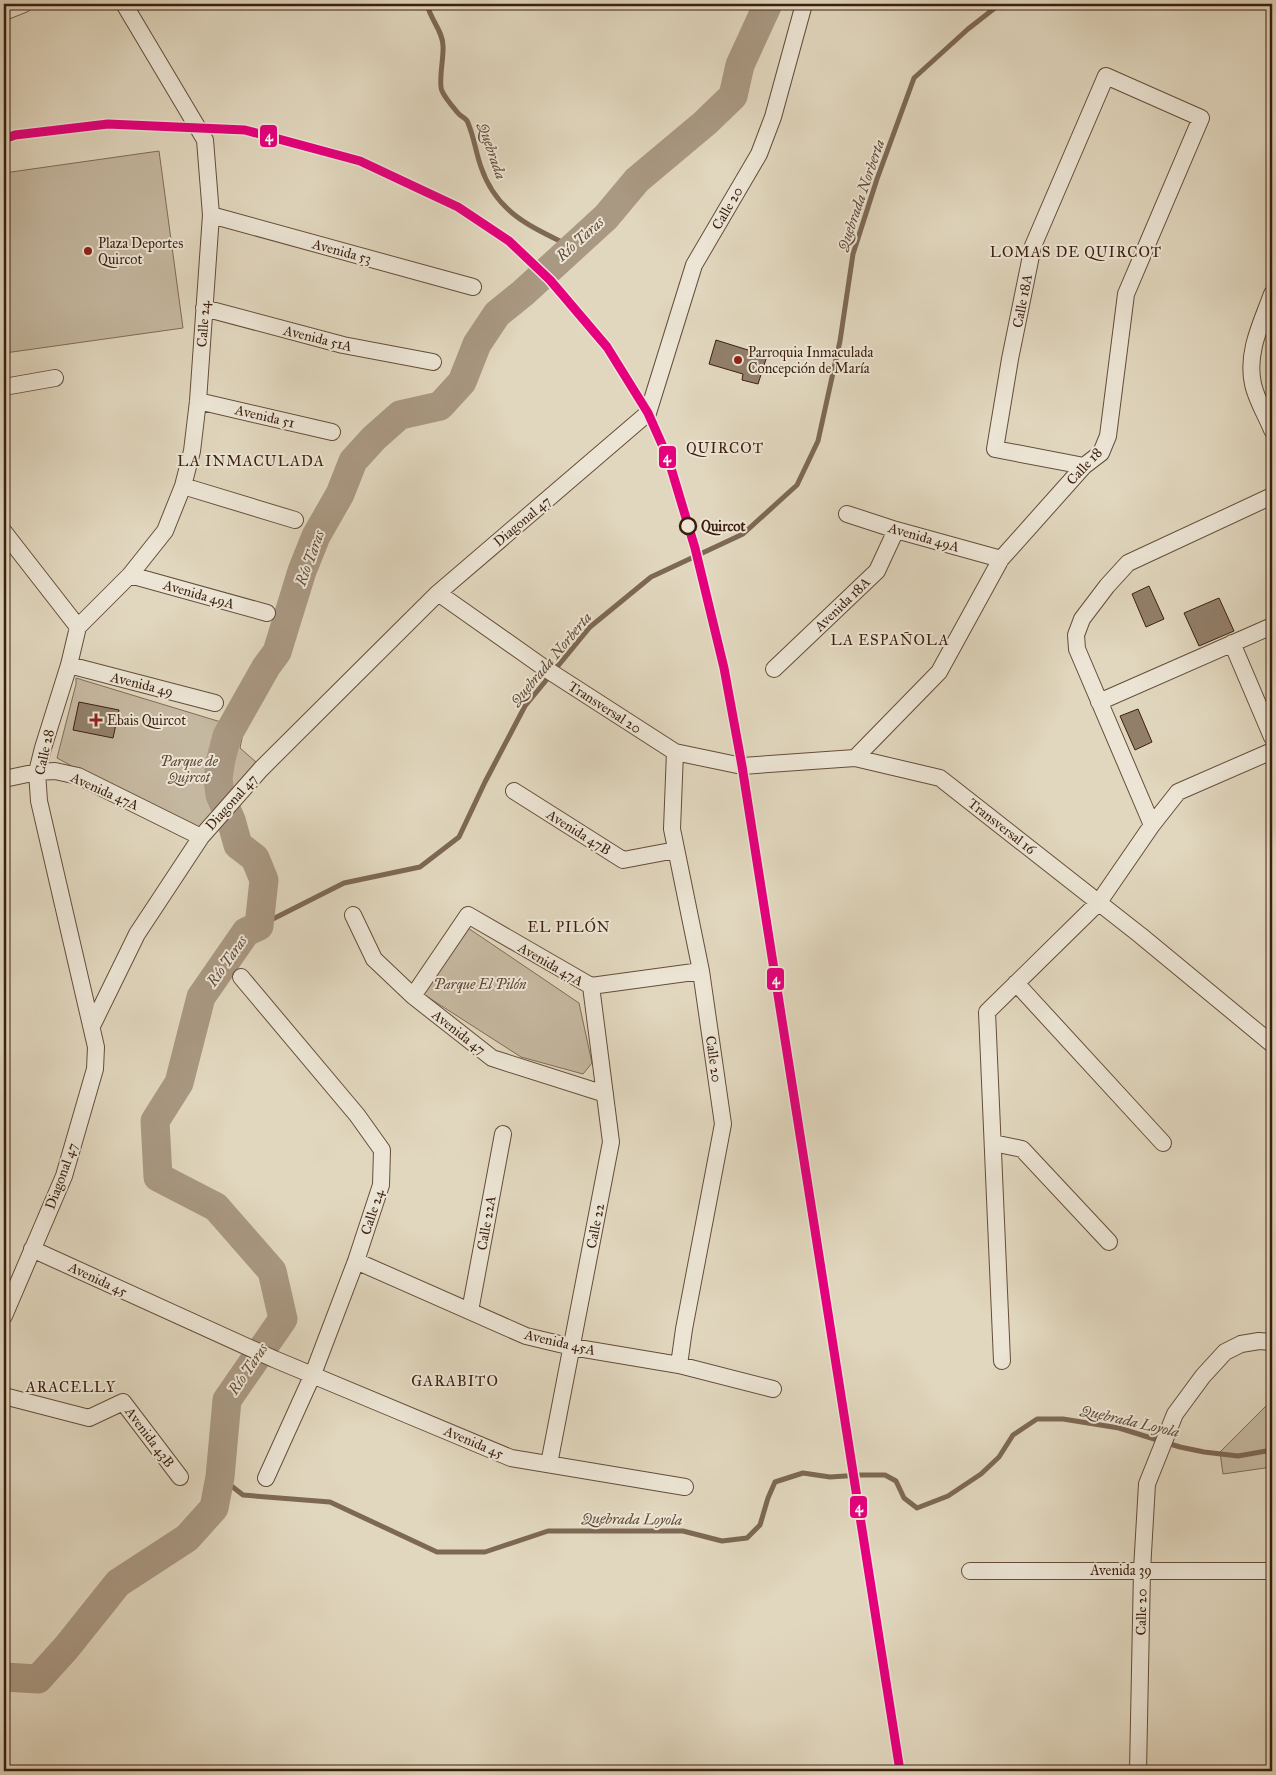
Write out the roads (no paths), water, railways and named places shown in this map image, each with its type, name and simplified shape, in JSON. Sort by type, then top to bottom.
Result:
[{"type":"street","points":[[4,12],[24,4]]},
{"type":"street","name":"Calle 24","points":[[78,627],[130,575],[165,531],[183,486],[192,451],[198,401],[211,216],[205,140],[124,4]]},
{"type":"street","name":"Calle 20","points":[[648,413],[694,264],[759,154],[773,117],[804,4]]},
{"type":"street","name":"Calle 18A","points":[[1084,466],[995,449],[1010,359],[1033,246],[1106,76],[1201,118]]},
{"type":"street","name":"Calle 18","points":[[855,758],[939,672],[1001,559],[1084,466],[1101,453],[1108,436],[1126,294],[1201,118]]},
{"type":"street","name":"Avenida 53","points":[[211,216],[473,287]]},
{"type":"street","points":[[1272,294],[1253,346],[1250,364],[1253,384],[1272,430]]},
{"type":"street","name":"Avenida 51A","points":[[204,308],[343,345],[433,362]]},
{"type":"street","points":[[4,386],[55,378]]},
{"type":"street","name":"Avenida 51","points":[[198,401],[332,432]]},
{"type":"street","name":"Diagonal 47","points":[[4,1316],[64,1176],[95,1069],[96,1047],[92,1026],[136,934],[201,836],[261,769],[438,593],[648,413]]},
{"type":"street","points":[[183,486],[294,520]]},
{"type":"street","points":[[1152,825],[1077,649],[1076,635],[1082,619],[1107,586],[1128,563],[1272,496]]},
{"type":"street","name":"Avenida 49A","points":[[847,514],[896,530],[1001,559]]},
{"type":"street","name":"Avenida 18A","points":[[774,669],[877,570],[896,530]]},
{"type":"street","points":[[4,532],[78,627]]},
{"type":"street","name":"Avenida 49A","points":[[130,575],[267,613]]},
{"type":"street","name":"Transversal 20","points":[[438,593],[543,667],[675,752]]},
{"type":"street","points":[[1099,702],[1272,626]]},
{"type":"street","name":"Calle 28","points":[[78,627],[70,666],[37,772],[39,801],[92,1026]]},
{"type":"street","points":[[1232,643],[1272,736]]},
{"type":"street","name":"Avenida 49","points":[[70,666],[215,703]]},
{"type":"street","points":[[1002,1361],[987,1012],[1099,902],[1152,825],[1178,792],[1272,751]]},
{"type":"street","name":"Calle 20","points":[[675,752],[672,829],[701,971],[723,1124],[684,1329],[679,1365]]},
{"type":"street","name":"Transversal 16","points":[[675,752],[742,766],[855,758],[940,778],[1099,902],[1272,1044]]},
{"type":"street","name":"Avenida 47A","points":[[4,779],[37,772],[55,771],[78,776],[201,836]]},
{"type":"street","name":"Avenida 47B","points":[[514,791],[623,860],[676,850]]},
{"type":"street","name":"Avenida 47","points":[[353,915],[374,959],[413,996],[492,1058],[605,1094]]},
{"type":"street","name":"Avenida 47A","points":[[413,996],[468,915],[591,986],[701,971]]},
{"type":"street","name":"Calle 24","points":[[241,977],[357,1115],[382,1150],[382,1185],[356,1261],[313,1374],[266,1478]]},
{"type":"street","points":[[1016,983],[1163,1143]]},
{"type":"street","name":"Calle 22","points":[[549,1464],[611,1142],[591,986]]},
{"type":"street","name":"Calle 22A","points":[[470,1311],[502,1134]]},
{"type":"street","points":[[993,1143],[1022,1149],[1109,1242]]},
{"type":"street","name":"Avenida 45","points":[[32,1249],[274,1359],[511,1458],[685,1487]]},
{"type":"street","name":"Avenida 45A","points":[[356,1261],[526,1336],[679,1365],[773,1389]]},
{"type":"street","name":"Calle 20","points":[[1138,1771],[1142,1570],[1147,1484],[1175,1414],[1203,1376],[1225,1352],[1241,1344],[1259,1341],[1272,1342]]},
{"type":"street","name":"Avenida 43B","points":[[4,1396],[89,1418],[123,1402],[180,1477]]},
{"type":"street","name":"Avenida 39","points":[[970,1571],[1272,1571]]},
{"type":"waterway","name":"Quebrada","points":[[427,4],[442,41],[442,91],[454,108],[467,121],[481,167],[496,197],[506,208],[530,225],[572,247]]},
{"type":"waterway","name":"Río Taras","points":[[4,1677],[38,1679],[66,1648],[118,1583],[187,1538],[214,1508],[220,1477],[227,1400],[283,1319],[272,1271],[216,1207],[158,1177],[155,1121],[179,1083],[201,997],[246,932],[259,926],[264,880],[255,858],[238,845],[231,820],[220,795],[218,778],[227,736],[266,667],[277,652],[302,571],[316,536],[340,494],[353,461],[374,438],[400,415],[440,406],[462,382],[477,344],[497,314],[523,293],[606,217],[637,180],[705,123],[733,96],[740,65],[768,4]]},
{"type":"waterway","name":"Quebrada Norberta","points":[[259,926],[344,883],[420,867],[459,837],[485,782],[525,706],[590,627],[651,577],[743,534],[797,485],[818,441],[840,341],[853,254],[877,179],[914,78],[968,29],[1000,4]]},
{"type":"waterway","name":"Quebrada Loyola","points":[[220,1477],[243,1495],[330,1502],[437,1552],[485,1552],[548,1531],[683,1531],[722,1541],[747,1538],[760,1525],[775,1482],[803,1473],[830,1477],[885,1475],[896,1481],[904,1498],[917,1508],[948,1496],[981,1474],[999,1457],[1013,1435],[1037,1419],[1063,1419],[1119,1428],[1180,1447],[1204,1452],[1238,1456],[1272,1450]]},
{"type":"place","name":"Plaza Deportes Quircot","points":[[88,251]]},
{"type":"place","name":"Parroquia Inmaculada Concepción de María","points":[[738,360]]},
{"type":"place","name":"Quircot","points":[[688,526]]},
{"type":"place","name":"Ebais Quircot","points":[[96,720]]},
{"type":"district","name":"LOMAS DE QUIRCOT","points":[[1076,252]]},
{"type":"district","name":"QUIRCOT","points":[[725,448]]},
{"type":"district","name":"LA INMACULADA","points":[[251,461]]},
{"type":"district","name":"LA ESPAÑOLA","points":[[890,640]]},
{"type":"district","name":"EL PILÓN","points":[[569,927]]},
{"type":"district","name":"GARABITO","points":[[455,1381]]},
{"type":"district","name":"ARACELLY","points":[[71,1387]]},
{"type":"park label","name":"Parque de Quircot","points":[[189,770]]},
{"type":"park label","name":"Parque El Pilón","points":[[480,984]]}]
